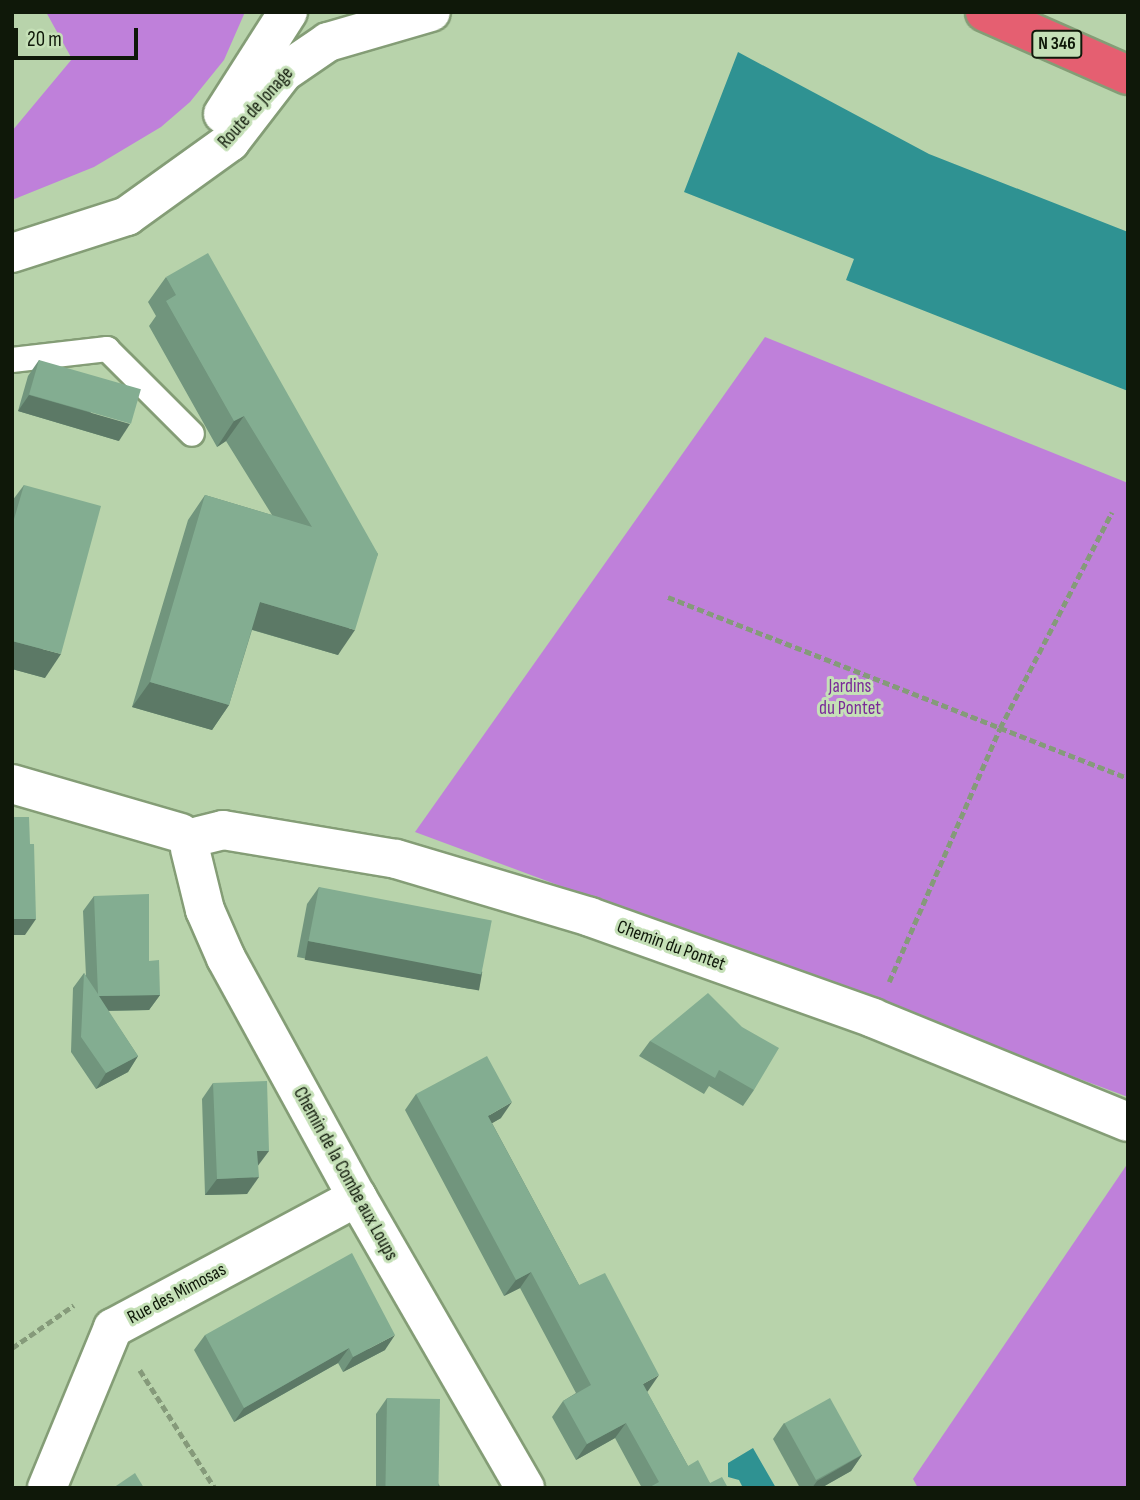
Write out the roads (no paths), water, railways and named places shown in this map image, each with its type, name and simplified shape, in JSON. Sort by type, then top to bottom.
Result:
[{"type":"highway","name":"N 346","points":[[985,12],[1128,75]]},
{"type":"street","points":[[12,242],[121,192],[223,114],[288,12]]},
{"type":"street","name":"Route de Jonage","points":[[12,253],[127,216],[230,142],[284,72],[328,42],[431,12]]},
{"type":"street","points":[[12,784],[190,839]]},
{"type":"street","name":"Chemin du Pontet","points":[[190,839],[223,830],[396,859],[590,917],[873,1018],[1128,1122]]},
{"type":"street","name":"Chemin de la Combe aux Loups","points":[[190,839],[205,910],[226,958],[356,1197],[526,1488]]},
{"type":"street","name":"Rue des Mimosas","points":[[47,1488],[113,1328],[356,1197]]},
{"type":"lane","points":[[12,360],[107,349],[191,434]]},
{"type":"water","points":[[738,52],[929,154],[1128,232],[1128,391],[846,280],[854,259],[684,192]]},
{"type":"water","points":[[753,1448],[776,1488],[743,1488],[739,1480],[728,1477],[728,1463]]},
{"type":"park label","name":"Jardins du Pontet","points":[[850,698]]}]
